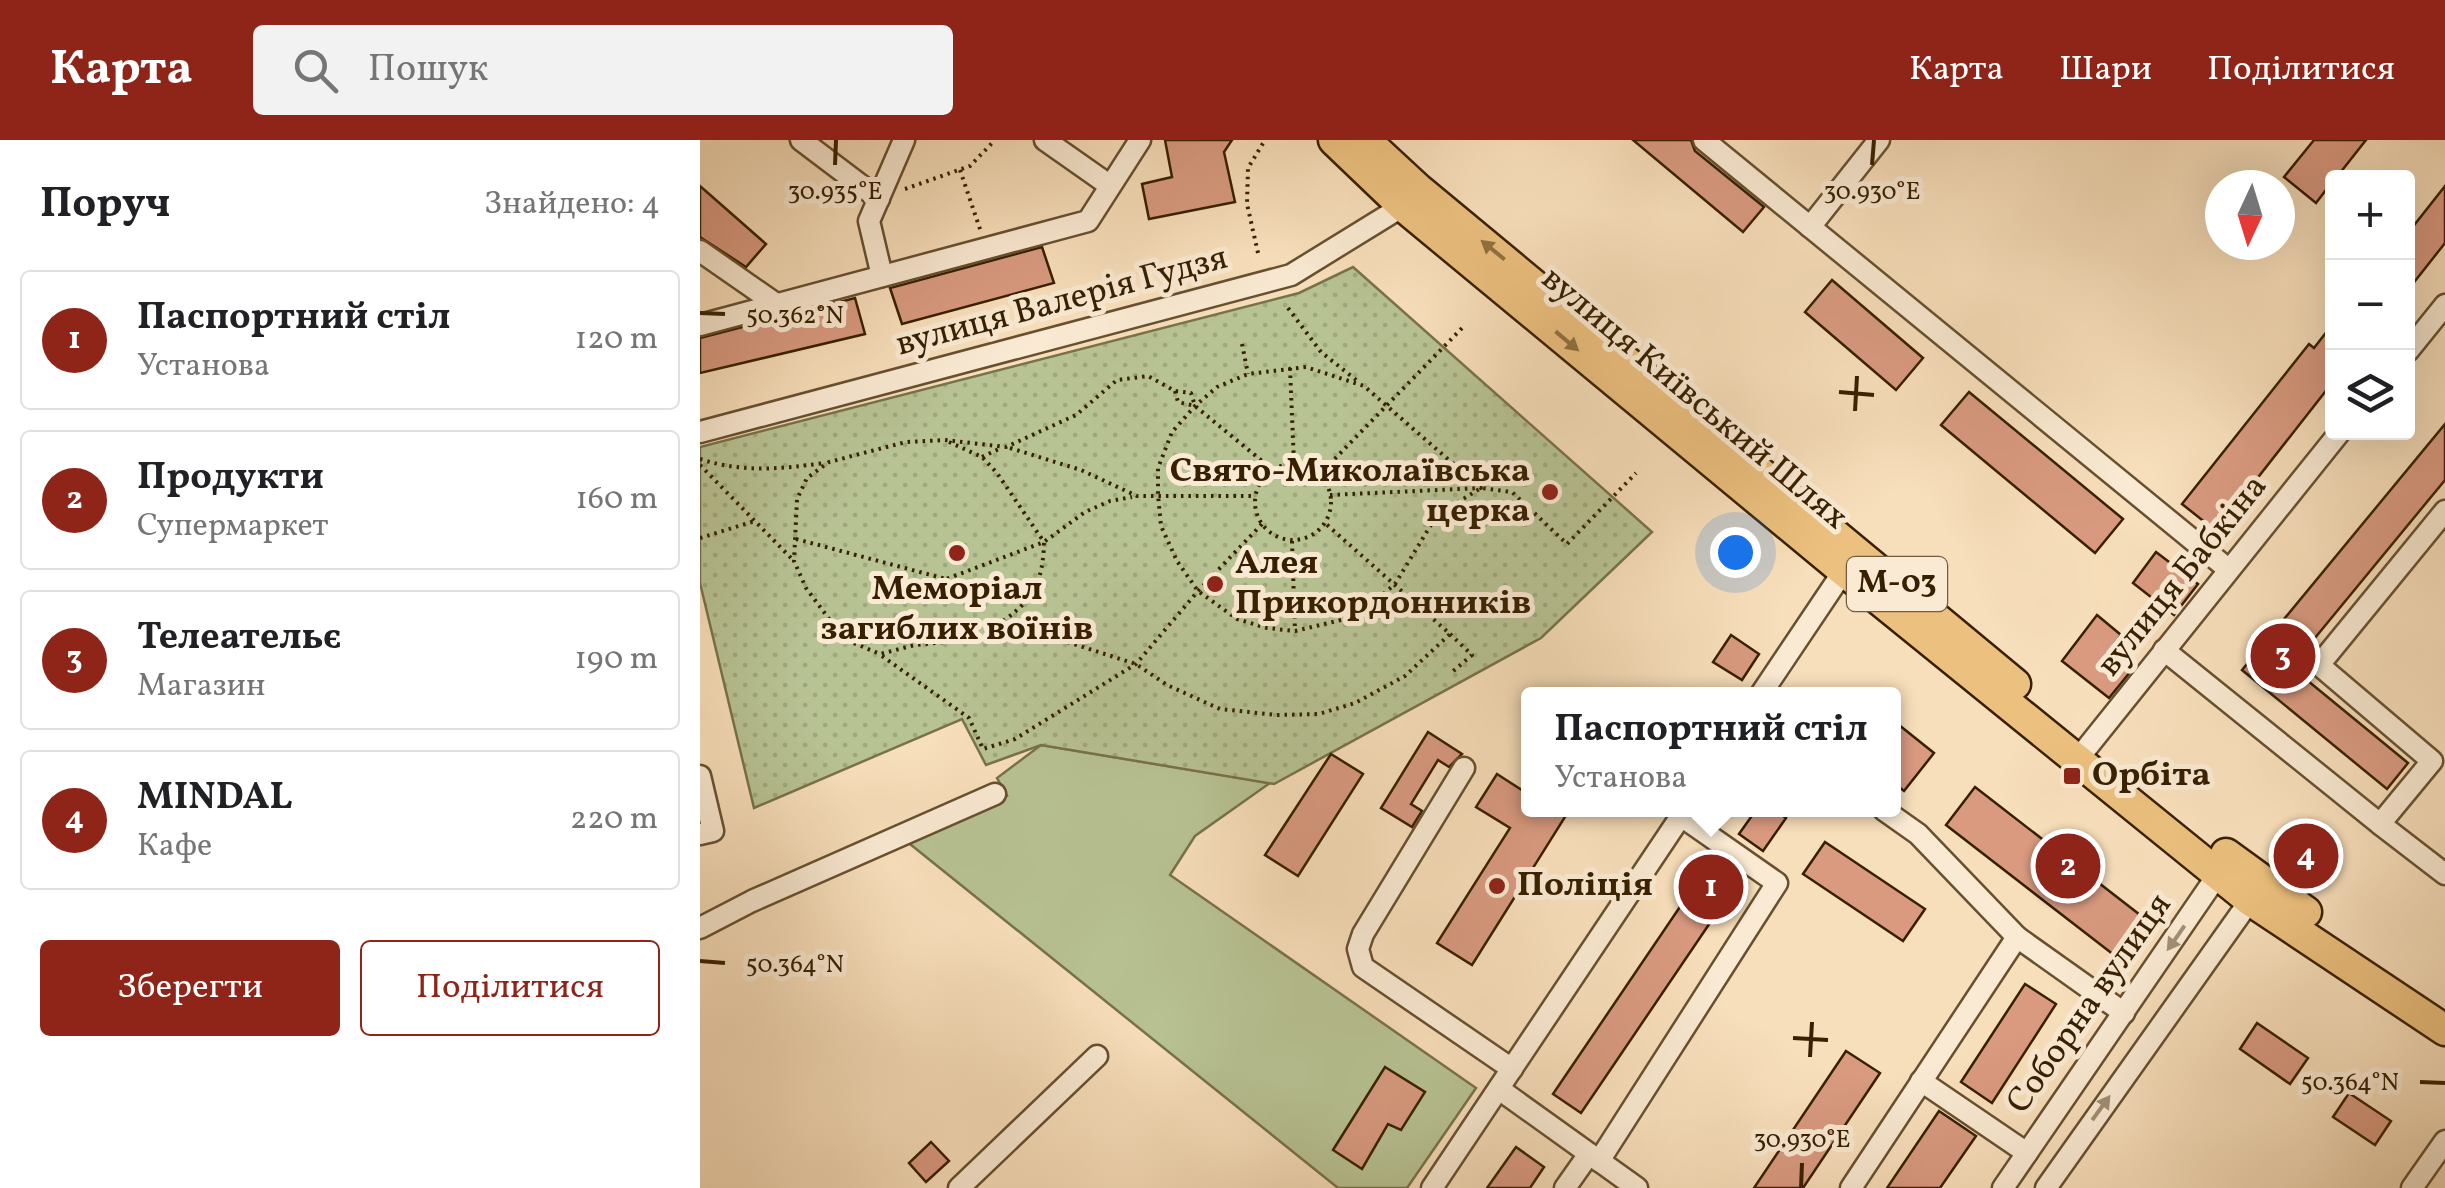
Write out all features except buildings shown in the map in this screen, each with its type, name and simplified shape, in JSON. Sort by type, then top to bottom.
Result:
[{"type":"highway","name":"вулиця Київський Шлях","points":[[1334,140],[1411,198],[2083,753],[2256,891],[2445,1030]]},
{"type":"highway","name":"вулиця Київський Шлях","points":[[1365,140],[1411,198]]},
{"type":"highway","name":"вулиця Київський Шлях","points":[[2256,891],[2445,1007]]},
{"type":"street","points":[[801,140],[878,199]]},
{"type":"street","points":[[882,276],[869,221],[904,140]]},
{"type":"street","points":[[1045,140],[1108,185]]},
{"type":"street","points":[[700,325],[1088,221],[1140,140]]},
{"type":"street","points":[[1810,227],[1878,140]]},
{"type":"street","points":[[1707,141],[2228,569]]},
{"type":"street","name":"вулиця Валерія Гудзя","points":[[700,432],[1291,275],[1411,198]]},
{"type":"street","points":[[700,251],[776,304]]},
{"type":"street","points":[[2409,350],[2445,306]]},
{"type":"street","points":[[2427,327],[2445,342]]},
{"type":"street","name":"вулиця Бабкіна","points":[[2083,753],[2333,440]]},
{"type":"street","points":[[2380,824],[2432,762],[2319,664],[2445,511]]},
{"type":"street","points":[[1766,687],[1851,560]]},
{"type":"street","points":[[2164,650],[2445,874]]},
{"type":"street","points":[[1464,768],[1363,934],[1358,949],[1364,966],[1512,1069]]},
{"type":"street","points":[[700,776],[713,831],[700,834]]},
{"type":"street","points":[[700,928],[995,794]]},
{"type":"street","points":[[1432,1188],[1680,817]]},
{"type":"street","points":[[1564,1188],[1594,1157],[1777,883],[1690,817]]},
{"type":"street","points":[[1894,817],[1918,834],[2017,937],[2124,1013]]},
{"type":"street","name":"Соборна вулиця","points":[[2003,1188],[2224,865]]},
{"type":"street","name":"Соборна вулиця","points":[[2046,1188],[2256,891]]},
{"type":"street","points":[[1850,1188],[2017,937]]},
{"type":"street","points":[[959,1188],[1097,1056]]},
{"type":"street","points":[[1921,1081],[2027,1154]]},
{"type":"street","points":[[1499,1089],[1594,1157],[1612,1182],[1636,1188]]},
{"type":"street","points":[[2412,1188],[2445,1141]]},
{"type":"path","points":[[878,199],[970,166],[995,140]]},
{"type":"path","points":[[1258,253],[1247,204],[1248,168],[1264,140]]},
{"type":"path","points":[[960,170],[986,248]]},
{"type":"path","points":[[1288,308],[1321,352],[1480,488]]},
{"type":"path","points":[[1319,475],[1465,325]]},
{"type":"path","points":[[1242,344],[1248,374]]},
{"type":"path","points":[[1364,386],[1306,367],[1248,374],[1217,387],[1172,432],[1158,468],[1161,526],[1177,562],[1198,591],[1236,619],[1267,628],[1295,631],[1345,619],[1395,584],[1437,515],[1480,488]]},
{"type":"path","points":[[1290,368],[1294,464]]},
{"type":"path","points":[[982,457],[1076,415],[1117,380],[1148,376],[1175,391],[1191,393],[1195,406]]},
{"type":"path","points":[[1175,391],[1178,402],[1195,406],[1273,470]]},
{"type":"path","points":[[945,440],[982,457],[1044,542],[1038,584],[1027,600],[976,639]]},
{"type":"path","points":[[700,462],[765,471],[829,462],[906,442],[945,440],[1006,446],[1080,470],[1137,496]]},
{"type":"path","points":[[700,462],[794,561],[812,599],[844,639],[880,654],[969,718],[983,748],[1014,740],[1136,664],[1262,524]]},
{"type":"path","points":[[794,561],[797,499],[807,478],[829,462]]},
{"type":"path","points":[[1294,464],[1319,475],[1330,495],[1324,523],[1304,538],[1292,540],[1270,532],[1258,516],[1256,496],[1273,470],[1294,464]]},
{"type":"path","points":[[1330,495],[1480,488],[1512,492],[1567,544],[1636,472]]},
{"type":"path","points":[[912,592],[1044,542],[1110,500],[1137,496],[1256,496]]},
{"type":"path","points":[[700,538],[755,521]]},
{"type":"path","points":[[1324,523],[1472,655],[1452,673]]},
{"type":"path","points":[[795,539],[946,579]]},
{"type":"path","points":[[1292,540],[1295,631]]},
{"type":"path","points":[[880,654],[915,645],[976,639],[1064,641],[1136,664],[1167,685],[1220,709],[1277,715],[1319,714],[1355,703],[1405,676],[1450,634]]},
{"type":"green space","points":[[1353,267],[1652,532],[1541,638],[1274,784],[1041,745],[986,765],[962,719],[754,808],[700,583],[700,447],[1299,293]]},
{"type":"green space","points":[[1041,745],[1270,783],[1195,836],[1170,875],[1476,1088],[1407,1188],[1338,1188],[905,840],[1007,796],[997,778]]},
{"type":"place","name":"Свято-Миколаївська церка","points":[[1550,492]]},
{"type":"place","name":"Меморіал загиблих воїнів","points":[[957,553]]},
{"type":"place","name":"Алея Прикордонників","points":[[1215,584]]},
{"type":"place","name":"Телеательє","points":[[2283,656]]},
{"type":"place","name":"Орбіта","points":[[2072,776]]},
{"type":"place","name":"MINDAL","points":[[2306,856]]},
{"type":"place","name":"Продукти","points":[[2068,866]]},
{"type":"place","name":"Поліція","points":[[1497,886]]},
{"type":"place","name":"Паспортний стіл","points":[[1711,887]]}]
